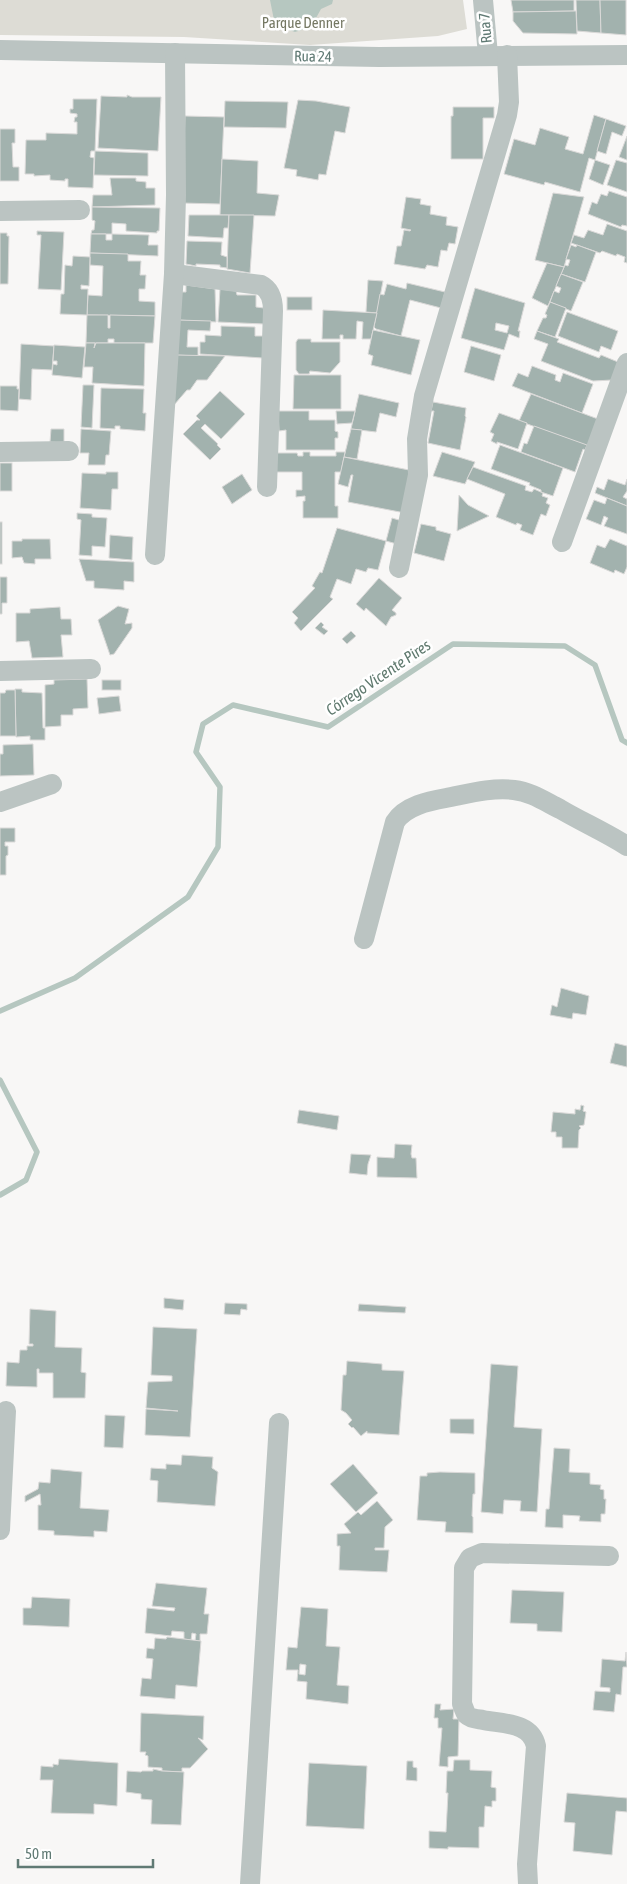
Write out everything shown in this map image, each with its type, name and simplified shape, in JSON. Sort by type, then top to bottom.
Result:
[{"type":"street","name":"Rua 7","points":[[399,568],[418,476],[417,439],[424,396],[507,115],[509,102],[483,0]]},
{"type":"street","name":"Rua 24","points":[[0,50],[379,57],[627,55]]},
{"type":"street","points":[[155,555],[174,274],[176,195],[175,53]]},
{"type":"street","points":[[0,211],[80,210]]},
{"type":"street","points":[[174,274],[261,285],[269,292],[272,298],[267,488]]},
{"type":"street","points":[[562,542],[627,363]]},
{"type":"street","points":[[0,452],[69,451]]},
{"type":"street","points":[[0,671],[91,669]]},
{"type":"street","points":[[0,802],[52,784]]},
{"type":"street","points":[[364,938],[395,822],[398,816],[427,802],[494,790],[513,790],[532,794],[609,834],[627,846]]},
{"type":"street","points":[[0,1530],[6,1411]]},
{"type":"street","points":[[250,1884],[279,1423]]},
{"type":"street","points":[[528,1884],[527,1864],[536,1746],[530,1732],[524,1727],[477,1719],[466,1714],[462,1704],[464,1568],[470,1558],[482,1553],[609,1556]]},
{"type":"green space","name":"Parque Denner","points":[[0,0],[463,0],[467,29],[438,36],[310,45],[184,37],[0,35]]},
{"type":"shaded area","points":[[270,0],[333,0],[332,4],[321,9],[311,27],[295,32],[275,25]]},
{"type":"building","points":[[511,0],[574,0],[574,11],[513,12]]},
{"type":"building","points":[[576,0],[600,0],[601,33],[577,31]]},
{"type":"building","points":[[600,0],[626,0],[626,35],[601,33]]},
{"type":"building","points":[[576,11],[577,34],[523,33],[513,21],[513,12]]},
{"type":"building","points":[[127,95],[132,97],[161,97],[158,151],[98,148],[101,96],[127,97]]},
{"type":"building","points":[[73,99],[97,99],[95,151],[91,151],[90,157],[94,158],[93,188],[68,187],[68,179],[65,179],[65,181],[50,180],[50,175],[34,176],[34,174],[25,174],[26,140],[46,140],[46,133],[77,134],[77,122],[74,122],[77,114],[70,113],[70,109],[73,109]]},
{"type":"building","points":[[298,100],[350,107],[345,133],[335,131],[326,175],[319,174],[318,180],[296,176],[297,170],[284,168]]},
{"type":"building","points":[[225,101],[288,102],[286,128],[224,127]]},
{"type":"building","points":[[453,107],[494,107],[494,118],[483,118],[483,159],[451,159],[451,116],[453,116]]},
{"type":"building","points":[[594,115],[606,119],[595,160],[589,158],[580,192],[545,182],[544,185],[504,174],[514,139],[535,145],[540,128],[569,137],[565,149],[583,154]]},
{"type":"building","points":[[185,116],[224,117],[220,204],[182,203]]},
{"type":"building","points":[[606,119],[626,126],[622,136],[612,132],[606,154],[597,151]]},
{"type":"building","points":[[0,129],[15,129],[15,143],[12,143],[13,167],[19,167],[19,181],[0,181]]},
{"type":"building","points":[[627,136],[627,160],[619,157]]},
{"type":"building","points":[[95,151],[148,153],[148,176],[94,175]]},
{"type":"building","points":[[222,159],[258,161],[257,193],[279,195],[275,216],[220,215]]},
{"type":"building","points":[[595,160],[610,165],[603,185],[589,179]]},
{"type":"building","points":[[616,160],[627,163],[627,192],[607,185]]},
{"type":"building","points":[[110,178],[136,178],[136,181],[146,182],[146,188],[155,188],[155,205],[92,207],[93,195],[112,195]]},
{"type":"building","points":[[609,191],[627,197],[627,226],[622,225],[621,227],[588,214],[592,202],[597,204],[601,194],[607,196]]},
{"type":"building","points":[[553,193],[584,197],[564,267],[535,260]]},
{"type":"building","points":[[406,197],[421,199],[420,204],[431,206],[430,214],[447,217],[446,225],[458,227],[455,244],[449,243],[447,251],[441,250],[438,267],[427,265],[425,269],[394,264],[397,246],[401,246],[404,230],[411,230],[401,228]]},
{"type":"building","points":[[92,207],[160,208],[159,231],[157,233],[126,231],[126,224],[112,223],[112,234],[91,234],[92,230],[94,230],[95,221],[92,220]]},
{"type":"building","points":[[189,215],[229,215],[228,228],[224,228],[223,238],[188,236]]},
{"type":"building","points":[[229,215],[254,215],[250,273],[227,269]]},
{"type":"building","points":[[607,224],[627,231],[627,263],[624,262],[625,257],[617,254],[616,256],[602,251],[600,253],[571,243],[574,235],[584,238],[588,230],[603,235]]},
{"type":"building","points":[[37,231],[64,232],[61,290],[38,289],[41,235],[37,235]]},
{"type":"building","points":[[0,233],[7,233],[7,236],[9,236],[8,284],[0,284]]},
{"type":"building","points":[[91,234],[106,234],[106,240],[112,240],[112,234],[149,235],[148,245],[158,245],[158,256],[90,253]]},
{"type":"building","points":[[187,241],[222,242],[221,255],[227,257],[227,268],[220,267],[220,265],[196,264],[196,266],[186,264]]},
{"type":"building","points":[[571,245],[576,247],[577,245],[596,252],[585,282],[561,274],[565,265],[568,266],[570,260],[566,259]]},
{"type":"building","points":[[90,253],[128,254],[128,261],[141,261],[140,275],[146,275],[145,289],[139,289],[139,301],[155,302],[155,316],[87,315],[88,295],[102,296],[103,266],[90,265]]},
{"type":"building","points":[[73,256],[90,257],[89,286],[81,285],[81,289],[88,289],[87,315],[60,314],[61,294],[64,294],[65,265],[72,266]]},
{"type":"building","points":[[547,263],[564,267],[548,306],[532,298]]},
{"type":"building","points":[[561,274],[583,282],[571,311],[550,302],[554,291],[559,293],[561,288],[556,286]]},
{"type":"building","points":[[368,280],[383,281],[377,313],[366,312]]},
{"type":"building","points":[[407,283],[445,292],[441,308],[410,300],[401,336],[376,329],[374,327],[380,294],[384,295],[387,284],[406,289]]},
{"type":"building","points":[[186,285],[215,289],[216,322],[177,320],[178,292],[186,292]]},
{"type":"building","points":[[475,288],[525,303],[518,331],[520,331],[519,338],[509,334],[504,350],[461,338]],"holes":[[[496,323],[509,326],[507,333],[495,330]]]},
{"type":"building","points":[[220,289],[236,291],[237,295],[256,295],[256,307],[264,308],[264,324],[218,322]]},
{"type":"building","points":[[287,297],[312,297],[312,310],[287,310]]},
{"type":"building","points":[[550,302],[566,308],[555,337],[537,331],[543,318],[546,318],[547,315],[545,314]]},
{"type":"building","points":[[323,310],[377,313],[371,339],[362,339],[363,322],[357,321],[356,339],[343,339],[343,335],[340,335],[340,339],[322,339]]},
{"type":"building","points":[[567,312],[618,331],[611,350],[601,346],[599,352],[558,336]]},
{"type":"building","points":[[87,315],[108,315],[108,328],[110,328],[110,315],[155,316],[153,343],[114,343],[114,339],[108,339],[108,343],[86,343]]},
{"type":"building","points":[[177,320],[211,321],[210,331],[188,330],[187,347],[198,347],[198,356],[175,355]]},
{"type":"building","points":[[221,326],[255,327],[255,336],[263,336],[263,358],[200,354],[200,342],[205,342],[205,335],[221,336]]},
{"type":"building","points":[[373,330],[420,340],[411,375],[371,365],[373,356],[368,354]]},
{"type":"building","points":[[537,331],[559,339],[557,342],[599,358],[601,355],[618,362],[612,380],[593,381],[541,361],[548,344],[534,339]]},
{"type":"building","points":[[298,339],[311,339],[311,342],[340,342],[340,362],[330,373],[310,371],[309,374],[299,374],[296,370],[296,342]]},
{"type":"building","points":[[86,343],[95,343],[94,348],[96,343],[145,343],[144,386],[92,383],[93,367],[84,367]]},
{"type":"building","points":[[21,344],[54,346],[52,370],[32,369],[31,400],[19,399]]},
{"type":"building","points":[[54,345],[85,347],[82,378],[52,375],[53,364],[57,365],[57,361],[53,361]]},
{"type":"building","points":[[471,346],[501,355],[494,381],[464,372]]},
{"type":"building","points":[[175,355],[225,356],[207,380],[197,380],[190,390],[187,390],[174,405]]},
{"type":"building","points":[[532,366],[556,375],[555,380],[560,382],[563,373],[593,384],[582,413],[512,386],[518,373],[528,377]]},
{"type":"building","points":[[294,375],[341,375],[341,409],[293,409]]},
{"type":"building","points":[[83,385],[94,385],[92,428],[81,427]]},
{"type":"building","points":[[0,386],[17,386],[17,389],[19,389],[18,411],[0,410]]},
{"type":"building","points":[[101,388],[144,389],[143,413],[146,413],[145,431],[120,429],[120,426],[115,426],[115,429],[100,428]]},
{"type":"building","points":[[220,391],[245,414],[221,439],[205,424],[201,428],[221,449],[210,460],[183,434],[197,420],[200,420],[196,416]]},
{"type":"building","points":[[359,394],[399,403],[396,417],[380,413],[376,432],[351,429]]},
{"type":"building","points":[[531,394],[598,419],[588,446],[519,421]]},
{"type":"building","points":[[433,402],[466,408],[460,450],[428,443],[434,411],[431,411]]},
{"type":"building","points":[[278,411],[309,411],[309,420],[335,420],[335,431],[338,432],[338,438],[335,438],[335,450],[286,450],[286,430],[279,431]]},
{"type":"building","points":[[336,411],[355,411],[352,423],[337,424]]},
{"type":"building","points":[[499,413],[527,423],[518,449],[491,441],[494,434],[490,432]]},
{"type":"building","points":[[534,426],[587,445],[585,450],[583,449],[575,472],[521,452],[524,443],[527,444]]},
{"type":"building","points":[[51,429],[64,429],[64,443],[50,442]]},
{"type":"building","points":[[81,429],[111,431],[109,455],[106,455],[105,465],[88,465],[89,453],[80,453]]},
{"type":"building","points":[[351,429],[362,430],[357,459],[344,457]]},
{"type":"building","points":[[500,445],[563,468],[553,496],[541,492],[541,490],[529,485],[530,483],[491,469]]},
{"type":"building","points":[[303,452],[310,452],[310,456],[336,456],[336,452],[345,452],[341,472],[335,472],[335,506],[338,506],[338,518],[303,518],[303,501],[305,501],[305,496],[296,497],[296,490],[302,490],[302,472],[276,472],[277,453],[297,453],[298,456],[303,456]]},
{"type":"building","points":[[442,452],[475,462],[465,484],[433,476]]},
{"type":"building","points":[[344,457],[414,471],[405,513],[348,502],[353,475],[351,475],[348,487],[338,484]]},
{"type":"building","points":[[0,463],[12,463],[12,491],[0,491]]},
{"type":"building","points":[[473,467],[526,486],[525,490],[532,492],[534,489],[543,493],[542,496],[548,498],[546,503],[550,505],[546,516],[541,514],[533,535],[520,530],[522,525],[517,523],[516,525],[496,517],[505,494],[467,479]]},
{"type":"building","points":[[106,472],[118,472],[118,489],[112,489],[111,510],[80,508],[82,473],[106,474]]},
{"type":"building","points":[[242,474],[252,490],[232,504],[222,487]]},
{"type":"building","points":[[608,479],[625,485],[627,479],[627,491],[623,497],[627,499],[627,506],[595,493],[597,487],[604,490]]},
{"type":"building","points":[[459,495],[468,505],[489,516],[457,531]]},
{"type":"building","points":[[607,498],[627,506],[627,534],[604,526],[608,518],[604,516],[601,525],[586,519],[594,500],[605,504]]},
{"type":"building","points":[[77,513],[107,518],[105,547],[92,546],[92,556],[79,555],[81,520],[77,519]]},
{"type":"building","points":[[392,518],[402,521],[397,544],[386,541]]},
{"type":"building","points":[[0,522],[2,522],[2,564],[0,564]]},
{"type":"building","points":[[421,524],[436,527],[436,530],[451,534],[444,561],[414,553]]},
{"type":"building","points":[[337,528],[386,541],[378,570],[368,568],[366,572],[356,569],[351,584],[337,579],[330,597],[333,599],[301,631],[294,623],[298,618],[292,612],[315,588],[312,586],[320,572],[322,573]]},
{"type":"building","points":[[110,535],[133,537],[132,560],[109,558]]},
{"type":"building","points":[[22,539],[50,539],[51,559],[35,559],[35,564],[24,563],[22,557],[12,558],[12,541],[22,541]]},
{"type":"building","points":[[610,539],[627,546],[627,567],[624,574],[615,570],[614,573],[590,563],[597,545],[605,548]]},
{"type":"building","points":[[79,559],[134,562],[134,582],[124,581],[124,590],[94,588],[94,581],[86,581]]},
{"type":"building","points":[[0,577],[7,577],[7,603],[2,603],[2,614],[0,614]]},
{"type":"building","points":[[379,578],[402,598],[392,610],[396,615],[391,617],[386,626],[366,608],[364,611],[356,604]]},
{"type":"building","points":[[118,606],[129,609],[125,624],[132,623],[132,628],[114,654],[110,655],[98,620]]},
{"type":"building","points":[[60,607],[61,619],[71,619],[72,635],[61,635],[63,657],[32,658],[29,641],[16,642],[16,613],[30,613],[30,609]]},
{"type":"building","points":[[321,622],[324,625],[322,627],[328,631],[324,635],[315,628]]},
{"type":"building","points":[[351,631],[356,636],[347,644],[342,639]]},
{"type":"building","points":[[87,679],[88,708],[73,709],[73,715],[61,715],[61,726],[45,727],[45,685],[54,684],[54,680]]},
{"type":"building","points":[[102,680],[121,680],[121,690],[102,690]]},
{"type":"building","points":[[15,689],[22,689],[22,692],[42,693],[45,740],[30,740],[30,736],[16,737]]},
{"type":"building","points":[[6,690],[15,690],[16,736],[0,736],[0,693],[5,693]]},
{"type":"building","points":[[119,696],[121,711],[99,714],[97,698]]},
{"type":"building","points":[[33,744],[34,775],[0,776],[0,754],[3,754],[3,745]]},
{"type":"building","points":[[0,828],[15,828],[15,842],[5,842],[5,846],[8,846],[6,875],[0,875]]},
{"type":"building","points":[[561,988],[589,996],[586,1015],[573,1013],[572,1019],[550,1015],[552,1005],[557,1007]]},
{"type":"building","points":[[615,1043],[627,1046],[627,1067],[610,1063]]},
{"type":"building","points":[[581,1105],[584,1106],[583,1111],[586,1112],[584,1125],[579,1126],[581,1128],[579,1130],[578,1148],[562,1148],[562,1137],[556,1137],[556,1132],[551,1132],[553,1112],[575,1114],[575,1109],[580,1110]]},
{"type":"building","points":[[299,1110],[339,1116],[337,1130],[297,1123]]},
{"type":"building","points":[[395,1144],[412,1145],[411,1154],[412,1158],[416,1158],[417,1178],[377,1177],[377,1157],[394,1158]]},
{"type":"building","points":[[351,1154],[371,1155],[367,1175],[349,1173]]},
{"type":"building","points":[[164,1298],[184,1300],[183,1310],[164,1308]]},
{"type":"building","points":[[225,1303],[247,1304],[247,1310],[241,1309],[240,1315],[224,1314]]},
{"type":"building","points":[[359,1304],[406,1307],[405,1313],[358,1311]]},
{"type":"building","points":[[30,1309],[56,1311],[55,1347],[82,1348],[81,1372],[86,1373],[85,1398],[53,1398],[53,1373],[39,1373],[39,1369],[37,1369],[37,1387],[6,1386],[7,1362],[19,1363],[20,1350],[27,1350],[27,1346],[33,1346],[33,1344],[29,1344]]},
{"type":"building","points":[[153,1327],[197,1329],[190,1437],[145,1435],[146,1409],[178,1411],[146,1408],[148,1382],[172,1381],[172,1376],[151,1375]]},
{"type":"building","points":[[347,1361],[382,1364],[382,1370],[404,1371],[399,1435],[367,1433],[367,1431],[361,1436],[348,1424],[352,1420],[341,1410],[343,1375],[346,1375]]},
{"type":"building","points":[[491,1364],[518,1366],[514,1427],[542,1429],[537,1512],[520,1511],[521,1501],[504,1500],[503,1514],[481,1512]]},
{"type":"building","points":[[105,1415],[125,1416],[123,1448],[104,1447]]},
{"type":"building","points":[[450,1419],[474,1419],[474,1434],[450,1433]]},
{"type":"building","points":[[554,1448],[570,1449],[569,1472],[590,1473],[590,1484],[601,1485],[600,1489],[604,1490],[604,1499],[606,1499],[605,1514],[601,1514],[601,1522],[579,1521],[580,1516],[563,1515],[563,1528],[545,1527],[546,1509],[549,1509]]},
{"type":"building","points":[[182,1455],[213,1457],[212,1468],[218,1472],[215,1506],[157,1502],[158,1481],[150,1480],[151,1468],[166,1469],[166,1464],[181,1465]]},
{"type":"building","points":[[353,1464],[378,1493],[356,1512],[330,1484]]},
{"type":"building","points":[[51,1469],[82,1472],[80,1508],[109,1510],[107,1532],[94,1531],[94,1537],[54,1535],[54,1531],[38,1530],[38,1505],[41,1505],[40,1494],[25,1502],[25,1496],[38,1489],[39,1482],[50,1483]]},
{"type":"building","points":[[427,1473],[475,1473],[472,1516],[473,1533],[445,1532],[446,1522],[417,1520],[420,1476],[427,1476]]},
{"type":"building","points":[[377,1501],[393,1520],[385,1527],[384,1548],[375,1548],[375,1550],[389,1550],[387,1572],[339,1570],[340,1546],[337,1546],[337,1534],[351,1533],[344,1524],[358,1512],[361,1515]]},
{"type":"building","points":[[156,1583],[207,1588],[204,1614],[209,1614],[207,1634],[200,1634],[200,1641],[195,1641],[196,1634],[192,1633],[191,1640],[184,1639],[184,1632],[172,1631],[171,1636],[145,1633],[147,1608],[174,1611],[175,1608],[152,1606]]},
{"type":"building","points":[[512,1590],[564,1592],[562,1632],[537,1631],[537,1624],[510,1623]]},
{"type":"building","points":[[32,1597],[70,1599],[69,1627],[23,1625],[23,1608],[31,1608]]},
{"type":"building","points":[[301,1607],[328,1609],[326,1646],[340,1647],[337,1685],[349,1686],[348,1704],[306,1699],[307,1682],[297,1681],[298,1670],[286,1670],[288,1647],[297,1648]],"holes":[[[300,1664],[306,1665],[305,1675],[299,1674]]]},
{"type":"building","points":[[167,1637],[201,1641],[197,1687],[176,1685],[175,1699],[140,1696],[142,1678],[151,1679],[153,1659],[146,1658],[147,1648],[154,1649],[155,1638],[166,1639]]},
{"type":"building","points":[[626,1652],[627,1667],[623,1667],[621,1695],[616,1694],[614,1712],[593,1710],[595,1691],[610,1692],[610,1688],[600,1687],[602,1659],[625,1661]]},
{"type":"building","points":[[435,1704],[441,1704],[440,1710],[454,1709],[453,1719],[459,1719],[458,1756],[448,1757],[448,1767],[439,1766],[442,1728],[438,1728],[438,1718],[434,1718]]},
{"type":"building","points":[[141,1713],[204,1716],[203,1740],[198,1738],[208,1749],[190,1768],[182,1768],[182,1772],[162,1771],[162,1768],[148,1767],[146,1752],[140,1752]]},
{"type":"building","points":[[59,1759],[118,1763],[117,1806],[94,1804],[94,1814],[51,1813],[53,1780],[40,1780],[41,1766],[53,1767],[53,1764],[58,1765]]},
{"type":"building","points":[[454,1760],[470,1760],[470,1770],[492,1771],[491,1787],[496,1788],[496,1801],[492,1801],[492,1807],[485,1806],[484,1827],[479,1827],[479,1848],[429,1848],[429,1831],[446,1832],[447,1771],[453,1771]]},
{"type":"building","points":[[407,1761],[413,1761],[413,1767],[417,1768],[417,1781],[406,1780]]},
{"type":"building","points":[[309,1763],[367,1766],[364,1829],[306,1826]]},
{"type":"building","points":[[153,1769],[184,1772],[181,1825],[151,1824],[152,1800],[141,1799],[141,1794],[126,1792],[127,1771],[141,1772],[153,1771]]},
{"type":"building","points":[[567,1793],[627,1798],[627,1812],[616,1811],[612,1855],[573,1851],[575,1823],[564,1822]]},
{"type":"waterway","name":"Córrego Vicente Pires","points":[[0,1011],[75,978],[188,897],[218,847],[220,787],[196,752],[203,724],[233,705],[328,727],[453,644],[565,646],[595,665],[622,740],[627,743]]},
{"type":"waterway","name":"Córrego Vicente Pires","points":[[0,1080],[37,1152],[26,1180],[0,1195]]}]
